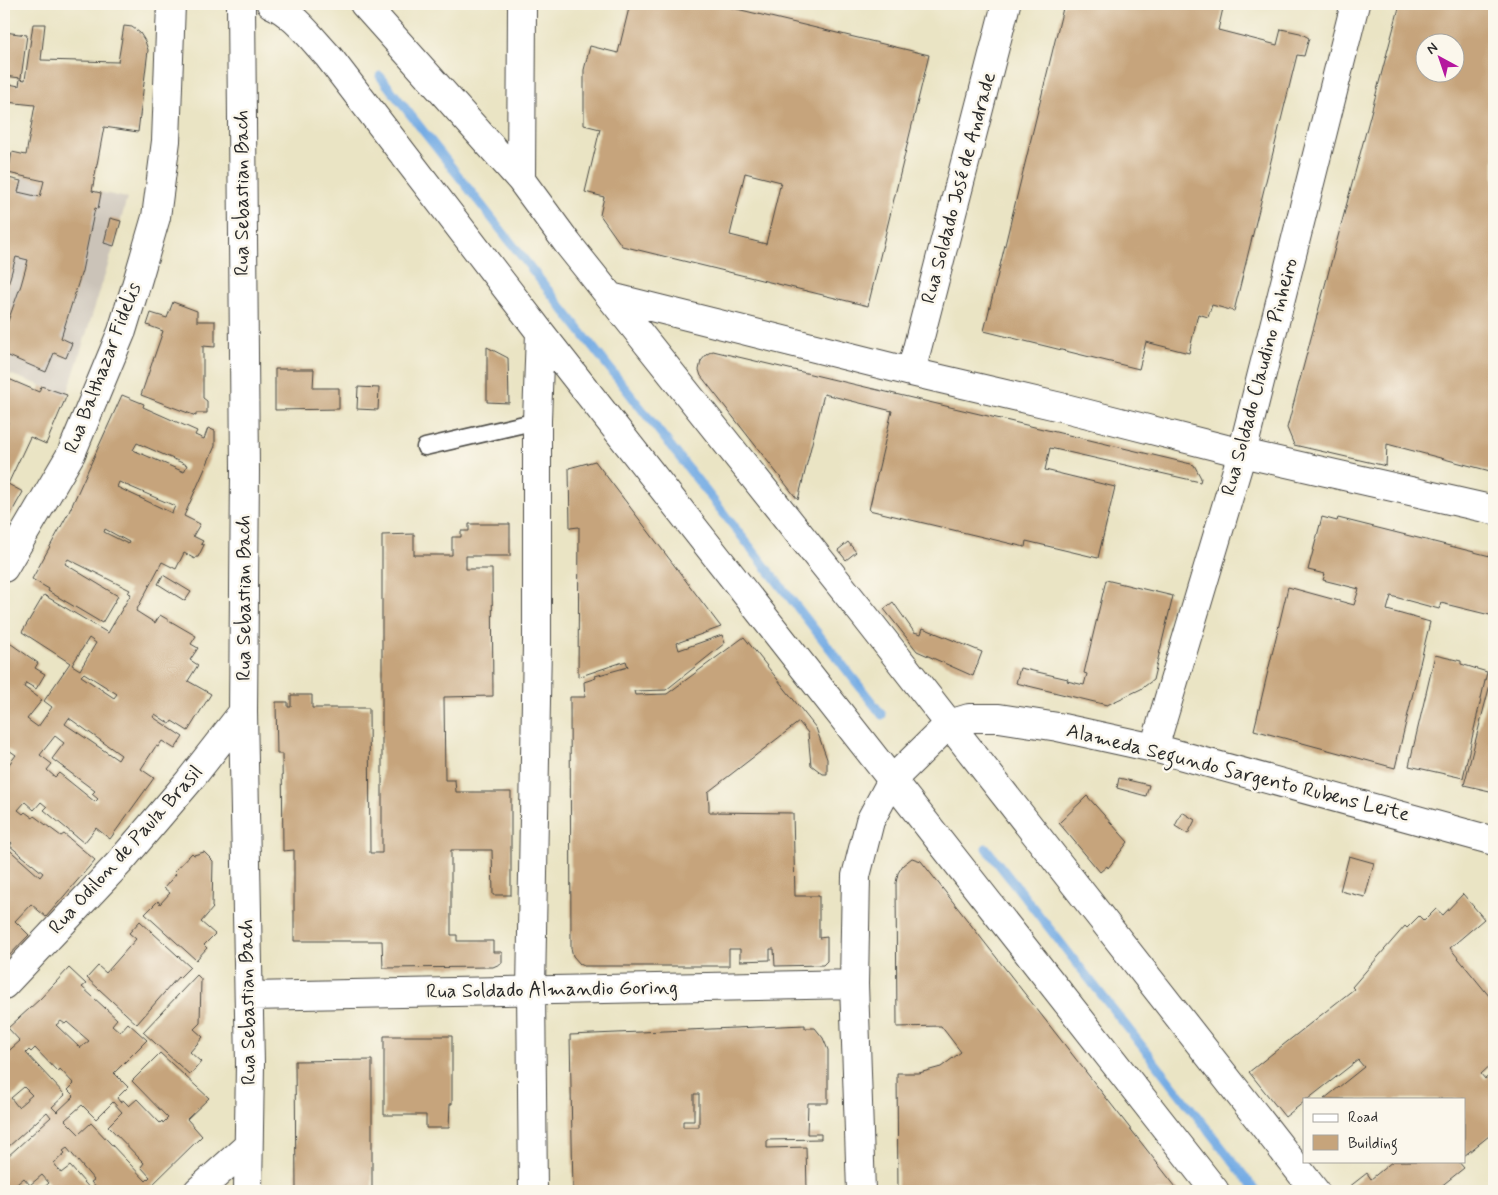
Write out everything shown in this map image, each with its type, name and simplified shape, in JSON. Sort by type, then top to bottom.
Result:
[{"type":"street","name":"Rua Balthazar Fidelis","points":[[4,568],[71,454],[122,331],[137,282],[156,217],[166,141],[171,4]]},
{"type":"street","name":"Rua Sebastian Bach","points":[[241,4],[245,470],[244,712],[250,996],[248,1191]]},
{"type":"street","points":[[271,4],[279,7],[300,26],[328,56],[540,332],[1215,1191]]},
{"type":"street","points":[[364,4],[521,180],[1315,1191]]},
{"type":"street","points":[[521,180],[522,4]]},
{"type":"street","name":"Rua Soldado José de Andrade","points":[[911,372],[1006,4]]},
{"type":"street","name":"Rua Soldado Claudino Pinheiro","points":[[1154,748],[1242,453],[1355,4]]},
{"type":"street","points":[[611,297],[1242,453],[1494,510]]},
{"type":"street","points":[[534,1191],[530,990],[537,642],[537,421],[540,332]]},
{"type":"street","name":"Rua Odilon de Paula Brasil","points":[[4,985],[119,863],[189,781],[244,712]]},
{"type":"street","name":"Alameda Segundo Sargento Rubens Leite","points":[[949,724],[969,718],[1000,718],[1154,748],[1486,839]]},
{"type":"street","points":[[861,1191],[854,984],[856,876],[870,821],[892,780],[949,724]]},
{"type":"street","points":[[1486,839],[1494,859]]},
{"type":"street","name":"Rua Soldado Almandio Goring","points":[[250,996],[854,984]]},
{"type":"street","points":[[198,1191],[248,1146]]},
{"type":"lane","points":[[425,447],[537,421]]},
{"type":"shaded area","points":[[22,176],[127,198],[114,246],[67,395],[4,372],[4,251]]},
{"type":"building","points":[[630,4],[716,4],[929,55],[868,306],[622,246],[600,215],[604,197],[585,192],[600,129],[584,125],[584,70],[590,46],[618,53]],"holes":[[[745,173],[781,182],[766,244],[730,235]]]},
{"type":"building","points":[[1064,4],[1224,4],[1218,30],[1277,45],[1281,29],[1300,33],[1309,38],[1304,56],[1297,55],[1234,311],[1212,305],[1208,317],[1198,314],[1189,353],[1146,342],[1139,369],[984,331]]},
{"type":"building","points":[[1400,4],[1494,4],[1494,472],[1387,444],[1386,466],[1294,445],[1287,428]]},
{"type":"building","points":[[33,24],[45,24],[41,60],[118,62],[124,26],[132,27],[140,33],[148,50],[138,132],[104,127],[92,191],[101,193],[98,209],[95,208],[82,271],[61,338],[72,343],[66,358],[54,353],[46,372],[4,354],[4,332],[28,260],[16,257],[4,299],[4,251],[8,236],[4,235],[4,177],[21,181],[18,192],[40,197],[44,181],[8,173],[12,152],[26,155],[35,105],[6,102],[4,108],[4,83],[19,86],[20,79],[25,80]]},
{"type":"building","points":[[4,32],[27,35],[21,78],[4,76]]},
{"type":"building","points":[[110,218],[121,221],[114,246],[104,243]]},
{"type":"building","points":[[173,302],[197,311],[197,321],[215,321],[215,347],[203,346],[203,398],[207,401],[207,413],[196,413],[196,416],[141,395],[163,331],[147,325],[151,313],[167,318]]},
{"type":"building","points":[[487,347],[508,358],[509,403],[487,402]]},
{"type":"building","points":[[713,351],[1191,464],[1194,465],[1201,478],[1200,482],[1050,448],[1045,470],[1115,487],[1098,558],[1026,541],[1025,547],[869,510],[892,411],[824,394],[798,500],[701,376],[699,370],[701,361],[707,354]]},
{"type":"building","points":[[275,369],[314,369],[313,388],[339,388],[339,409],[275,410]]},
{"type":"building","points":[[4,377],[39,392],[41,386],[67,395],[46,444],[30,437],[8,484],[23,492],[4,526],[4,425],[7,426],[8,422],[4,420]]},
{"type":"building","points":[[358,387],[379,388],[378,410],[357,409]]},
{"type":"building","points":[[122,395],[144,404],[143,407],[197,431],[195,435],[204,439],[208,428],[215,431],[215,446],[184,516],[200,524],[193,536],[203,541],[201,544],[204,545],[195,559],[184,553],[176,569],[162,562],[136,611],[155,623],[160,615],[196,636],[191,644],[198,648],[190,660],[198,665],[188,681],[211,694],[188,731],[172,721],[170,724],[155,714],[153,717],[183,737],[175,749],[162,741],[158,747],[156,746],[141,769],[154,778],[110,839],[96,828],[84,843],[44,810],[47,807],[41,802],[34,810],[25,802],[18,810],[23,814],[25,812],[33,818],[34,816],[61,836],[64,834],[95,860],[46,917],[31,904],[15,921],[29,935],[4,961],[4,845],[40,877],[43,873],[10,846],[12,843],[4,836],[7,832],[4,829],[4,771],[16,755],[6,748],[4,752],[4,639],[38,663],[35,668],[45,674],[36,689],[26,683],[24,687],[42,700],[27,719],[38,727],[52,707],[44,701],[70,663],[22,632],[44,595],[108,633],[131,594],[128,593],[130,590],[68,559],[65,564],[118,596],[102,623],[48,591],[49,589],[32,579],[69,512]],"holes":[[[137,443],[187,465],[184,472],[133,450]],[[119,482],[175,506],[172,513],[117,487]],[[105,529],[129,542],[128,544],[104,532]],[[89,638],[96,643],[80,670],[72,665]],[[84,673],[117,694],[114,698],[81,676]],[[69,718],[121,755],[118,760],[65,724]],[[55,736],[64,743],[52,759],[95,791],[92,794],[98,799],[95,802],[59,773],[55,777],[47,770],[52,764],[40,755]]]},
{"type":"building","points":[[595,461],[721,627],[677,643],[679,650],[722,635],[725,643],[666,690],[634,691],[635,695],[667,694],[744,637],[816,728],[827,759],[827,774],[823,774],[811,765],[808,733],[799,722],[708,792],[709,812],[793,813],[795,896],[819,896],[819,938],[827,937],[827,961],[823,965],[775,966],[774,949],[770,949],[770,960],[740,961],[740,949],[729,949],[729,966],[584,966],[573,956],[571,948],[570,697],[585,697],[584,682],[596,678],[595,676],[628,667],[626,661],[578,677],[579,527],[570,528],[569,468]]},
{"type":"building","points":[[1322,517],[1337,521],[1338,518],[1494,557],[1494,616],[1441,603],[1439,609],[1391,596],[1387,610],[1430,622],[1395,768],[1254,730],[1288,587],[1354,605],[1359,589],[1323,580],[1325,574],[1308,570]]},
{"type":"building","points":[[469,524],[510,524],[510,556],[466,556],[466,569],[492,569],[493,696],[444,697],[445,780],[455,780],[456,792],[511,792],[511,895],[493,895],[492,850],[451,850],[451,935],[457,935],[457,941],[493,941],[493,952],[502,952],[502,963],[493,967],[383,968],[382,941],[294,941],[294,850],[283,851],[282,754],[277,754],[276,702],[288,702],[288,707],[291,707],[291,695],[312,695],[312,708],[369,708],[370,853],[382,853],[382,535],[414,534],[414,555],[452,555],[452,537],[461,537],[461,531],[469,531]]},
{"type":"building","points":[[848,542],[856,552],[846,560],[838,550]]},
{"type":"building","points":[[163,575],[191,592],[185,601],[158,584]]},
{"type":"building","points":[[1106,580],[1173,596],[1153,680],[1141,689],[1107,705],[1016,683],[1020,668],[1068,679],[1067,681],[1084,685],[1087,674],[1084,673]]},
{"type":"building","points":[[893,602],[914,632],[921,634],[923,628],[982,652],[973,676],[917,651],[884,609]]},
{"type":"building","points":[[1435,655],[1461,661],[1461,664],[1487,672],[1463,778],[1409,766]]},
{"type":"building","points":[[1494,669],[1494,792],[1464,785]]},
{"type":"building","points":[[1119,778],[1149,785],[1146,796],[1117,788]]},
{"type":"building","points":[[1087,796],[1128,842],[1108,868],[1107,866],[1100,872],[1059,823]]},
{"type":"building","points":[[1182,812],[1195,820],[1188,834],[1175,826]]},
{"type":"building","points":[[204,852],[213,861],[213,908],[201,922],[215,934],[204,945],[207,948],[196,960],[145,914],[158,901],[160,904],[170,893],[164,888],[176,874],[174,872],[192,853],[194,855]]},
{"type":"building","points":[[1349,856],[1374,863],[1365,897],[1340,891]]},
{"type":"building","points":[[912,858],[921,861],[1179,1191],[898,1191],[897,1073],[919,1073],[941,1067],[961,1052],[941,1026],[897,1027],[896,883],[898,873],[903,865]]},
{"type":"building","points":[[1463,894],[1484,919],[1450,948],[1494,1002],[1494,1062],[1481,1074],[1485,1079],[1494,1072],[1494,1132],[1466,1154],[1466,1098],[1325,1098],[1364,1067],[1358,1060],[1309,1098],[1303,1098],[1303,1103],[1285,1117],[1249,1072],[1354,989],[1352,987],[1405,926],[1407,928],[1419,916],[1424,921],[1436,909],[1443,915]]},
{"type":"building","points":[[140,921],[190,967],[178,977],[137,1024],[87,978],[98,966],[106,973],[136,939],[129,933]]},
{"type":"building","points":[[69,968],[86,984],[82,987],[117,1019],[112,1025],[120,1032],[128,1023],[147,1040],[114,1073],[128,1087],[117,1098],[120,1102],[123,1100],[129,1106],[137,1099],[160,1123],[162,1121],[163,1123],[168,1118],[132,1081],[160,1053],[209,1098],[187,1119],[202,1136],[146,1191],[99,1191],[91,1182],[94,1180],[67,1148],[63,1151],[65,1153],[54,1163],[61,1173],[70,1166],[92,1191],[43,1191],[41,1190],[49,1183],[42,1175],[30,1185],[24,1178],[11,1189],[13,1191],[4,1191],[4,1153],[7,1157],[51,1117],[47,1112],[8,1147],[4,1143],[4,1055],[20,1041],[8,1028],[40,999]],"holes":[[[61,1021],[65,1024],[67,1022],[89,1041],[80,1048],[56,1025]],[[35,1048],[58,1072],[60,1069],[74,1084],[68,1090],[74,1096],[57,1112],[52,1107],[65,1095],[26,1053],[29,1050],[31,1052]],[[24,1087],[32,1095],[18,1107],[11,1098]],[[113,1102],[122,1112],[108,1126],[144,1163],[141,1167],[150,1177],[146,1181],[91,1123],[79,1134],[65,1120],[82,1105],[96,1119]]]},
{"type":"building","points":[[197,975],[201,979],[200,1023],[194,1029],[203,1037],[190,1052],[201,1062],[190,1075],[143,1032]]},
{"type":"building","points":[[805,1025],[805,1028],[815,1028],[823,1038],[828,1050],[828,1103],[808,1103],[807,1134],[821,1134],[821,1139],[767,1140],[767,1148],[806,1147],[807,1191],[573,1191],[570,1035]],"holes":[[[694,1094],[699,1094],[699,1127],[683,1127],[683,1121],[694,1121]]]},
{"type":"building","points":[[384,1036],[452,1036],[452,1104],[450,1104],[449,1128],[426,1128],[426,1115],[384,1115]]},
{"type":"building","points":[[372,1060],[372,1191],[296,1191],[295,1061]]},
{"type":"building","points":[[1392,1162],[1459,1162],[1464,1168],[1435,1191],[1427,1191],[1424,1187],[1419,1191],[1344,1191],[1367,1173],[1371,1179]]},
{"type":"waterway","points":[[380,76],[882,715]]},
{"type":"waterway","points":[[986,848],[1256,1191]]}]
